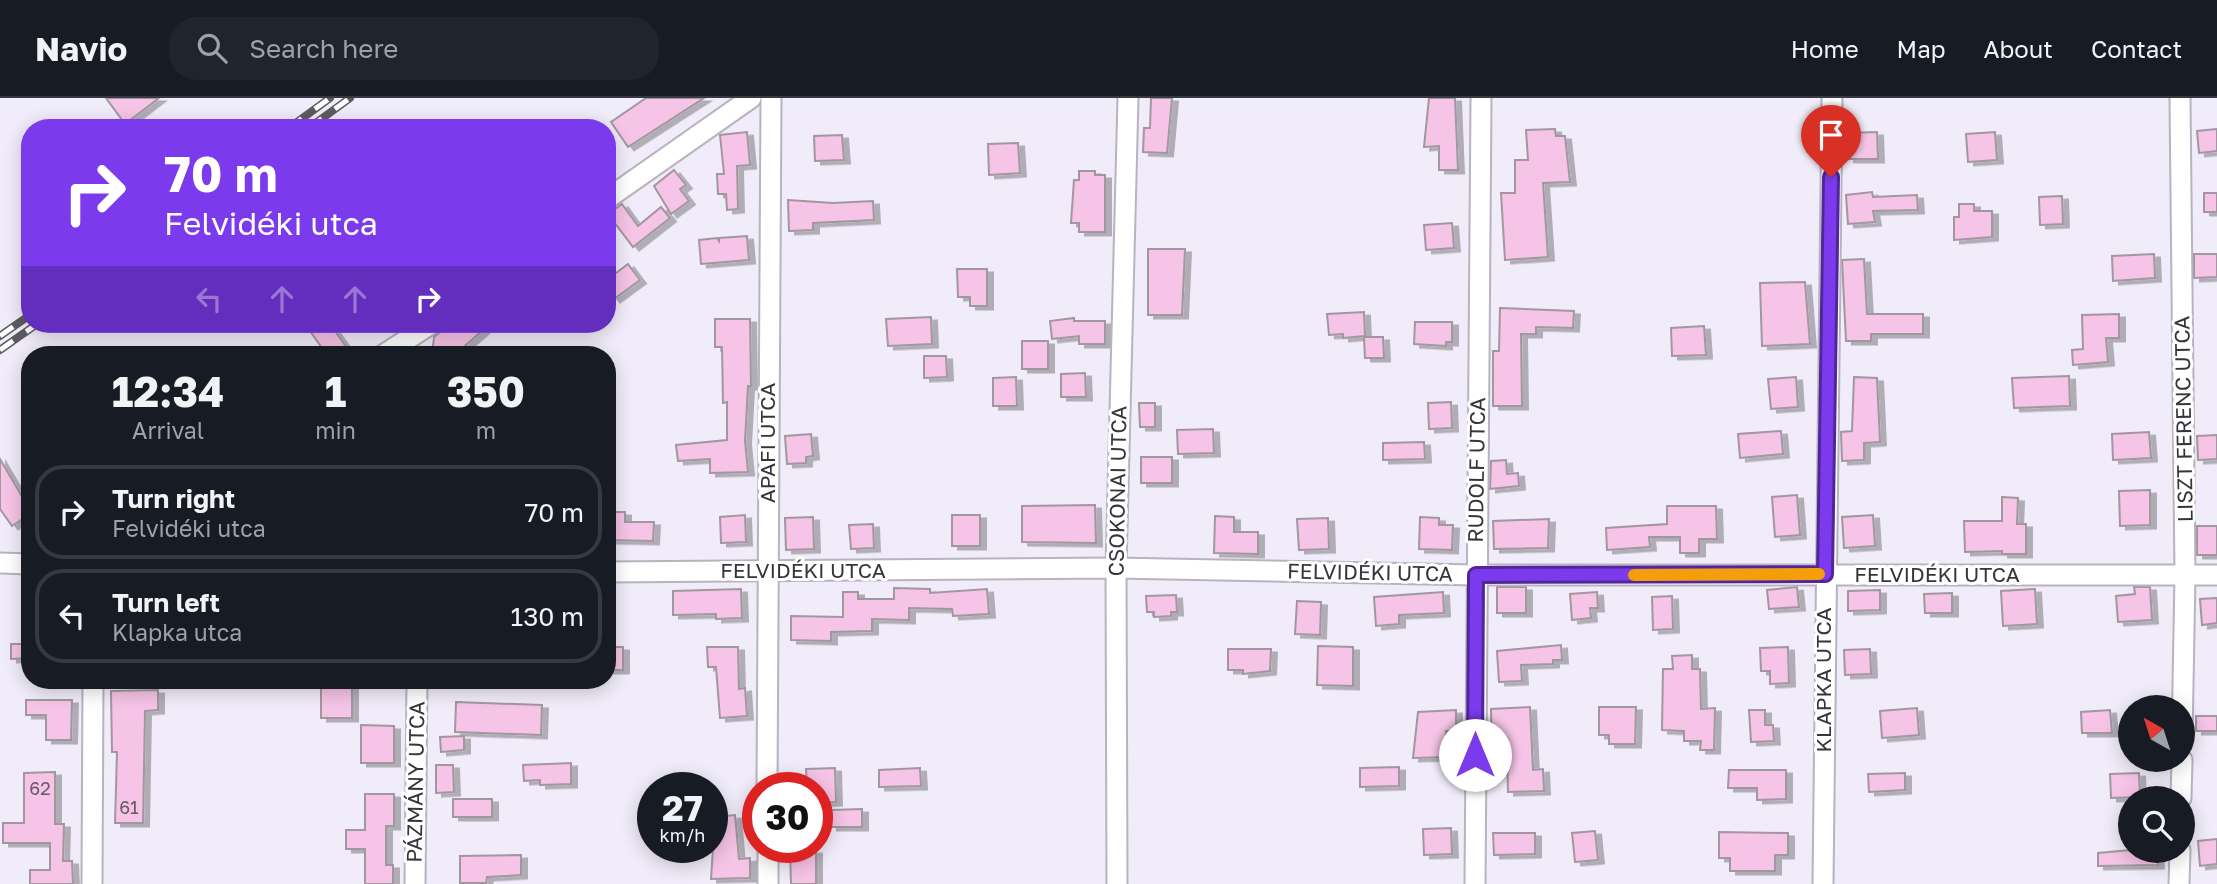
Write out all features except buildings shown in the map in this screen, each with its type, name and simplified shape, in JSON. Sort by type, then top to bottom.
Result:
[{"type":"street","points":[[616,194],[751,98]]},
{"type":"street","name":"APAFI UTCA","points":[[767,772],[771,98]]},
{"type":"street","name":"CSOKONAI UTCA","points":[[1117,884],[1116,568],[1128,98]]},
{"type":"street","name":"RUDOLF UTCA","points":[[1475,884],[1481,98]]},
{"type":"street","name":"KLAPKA UTCA","points":[[1824,884],[1825,574],[1832,98]]},
{"type":"street","name":"LISZT FERENC UTCA","points":[[2180,98],[2186,575],[2183,695]]},
{"type":"street","points":[[0,562],[21,563]]},
{"type":"street","name":"FELVIDÉKI UTCA","points":[[616,572],[1116,568],[1476,575],[2217,575]]},
{"type":"street","points":[[92,884],[93,689]]},
{"type":"street","name":"PÁZMÁNY UTCA","points":[[415,884],[417,689]]},
{"type":"street","points":[[768,863],[768,884]]},
{"type":"street","points":[[2179,884],[2180,863]]},
{"type":"railway","points":[[301,119],[330,98]]},
{"type":"railway","points":[[321,119],[350,98]]},
{"type":"railway","points":[[0,336],[21,321]]},
{"type":"railway","points":[[0,350],[24,333]]},
{"type":"slow traffic","points":[[1634,575],[1819,574]]},
{"type":"route","points":[[1475,755],[1476,575],[1825,574],[1831,177]]}]
